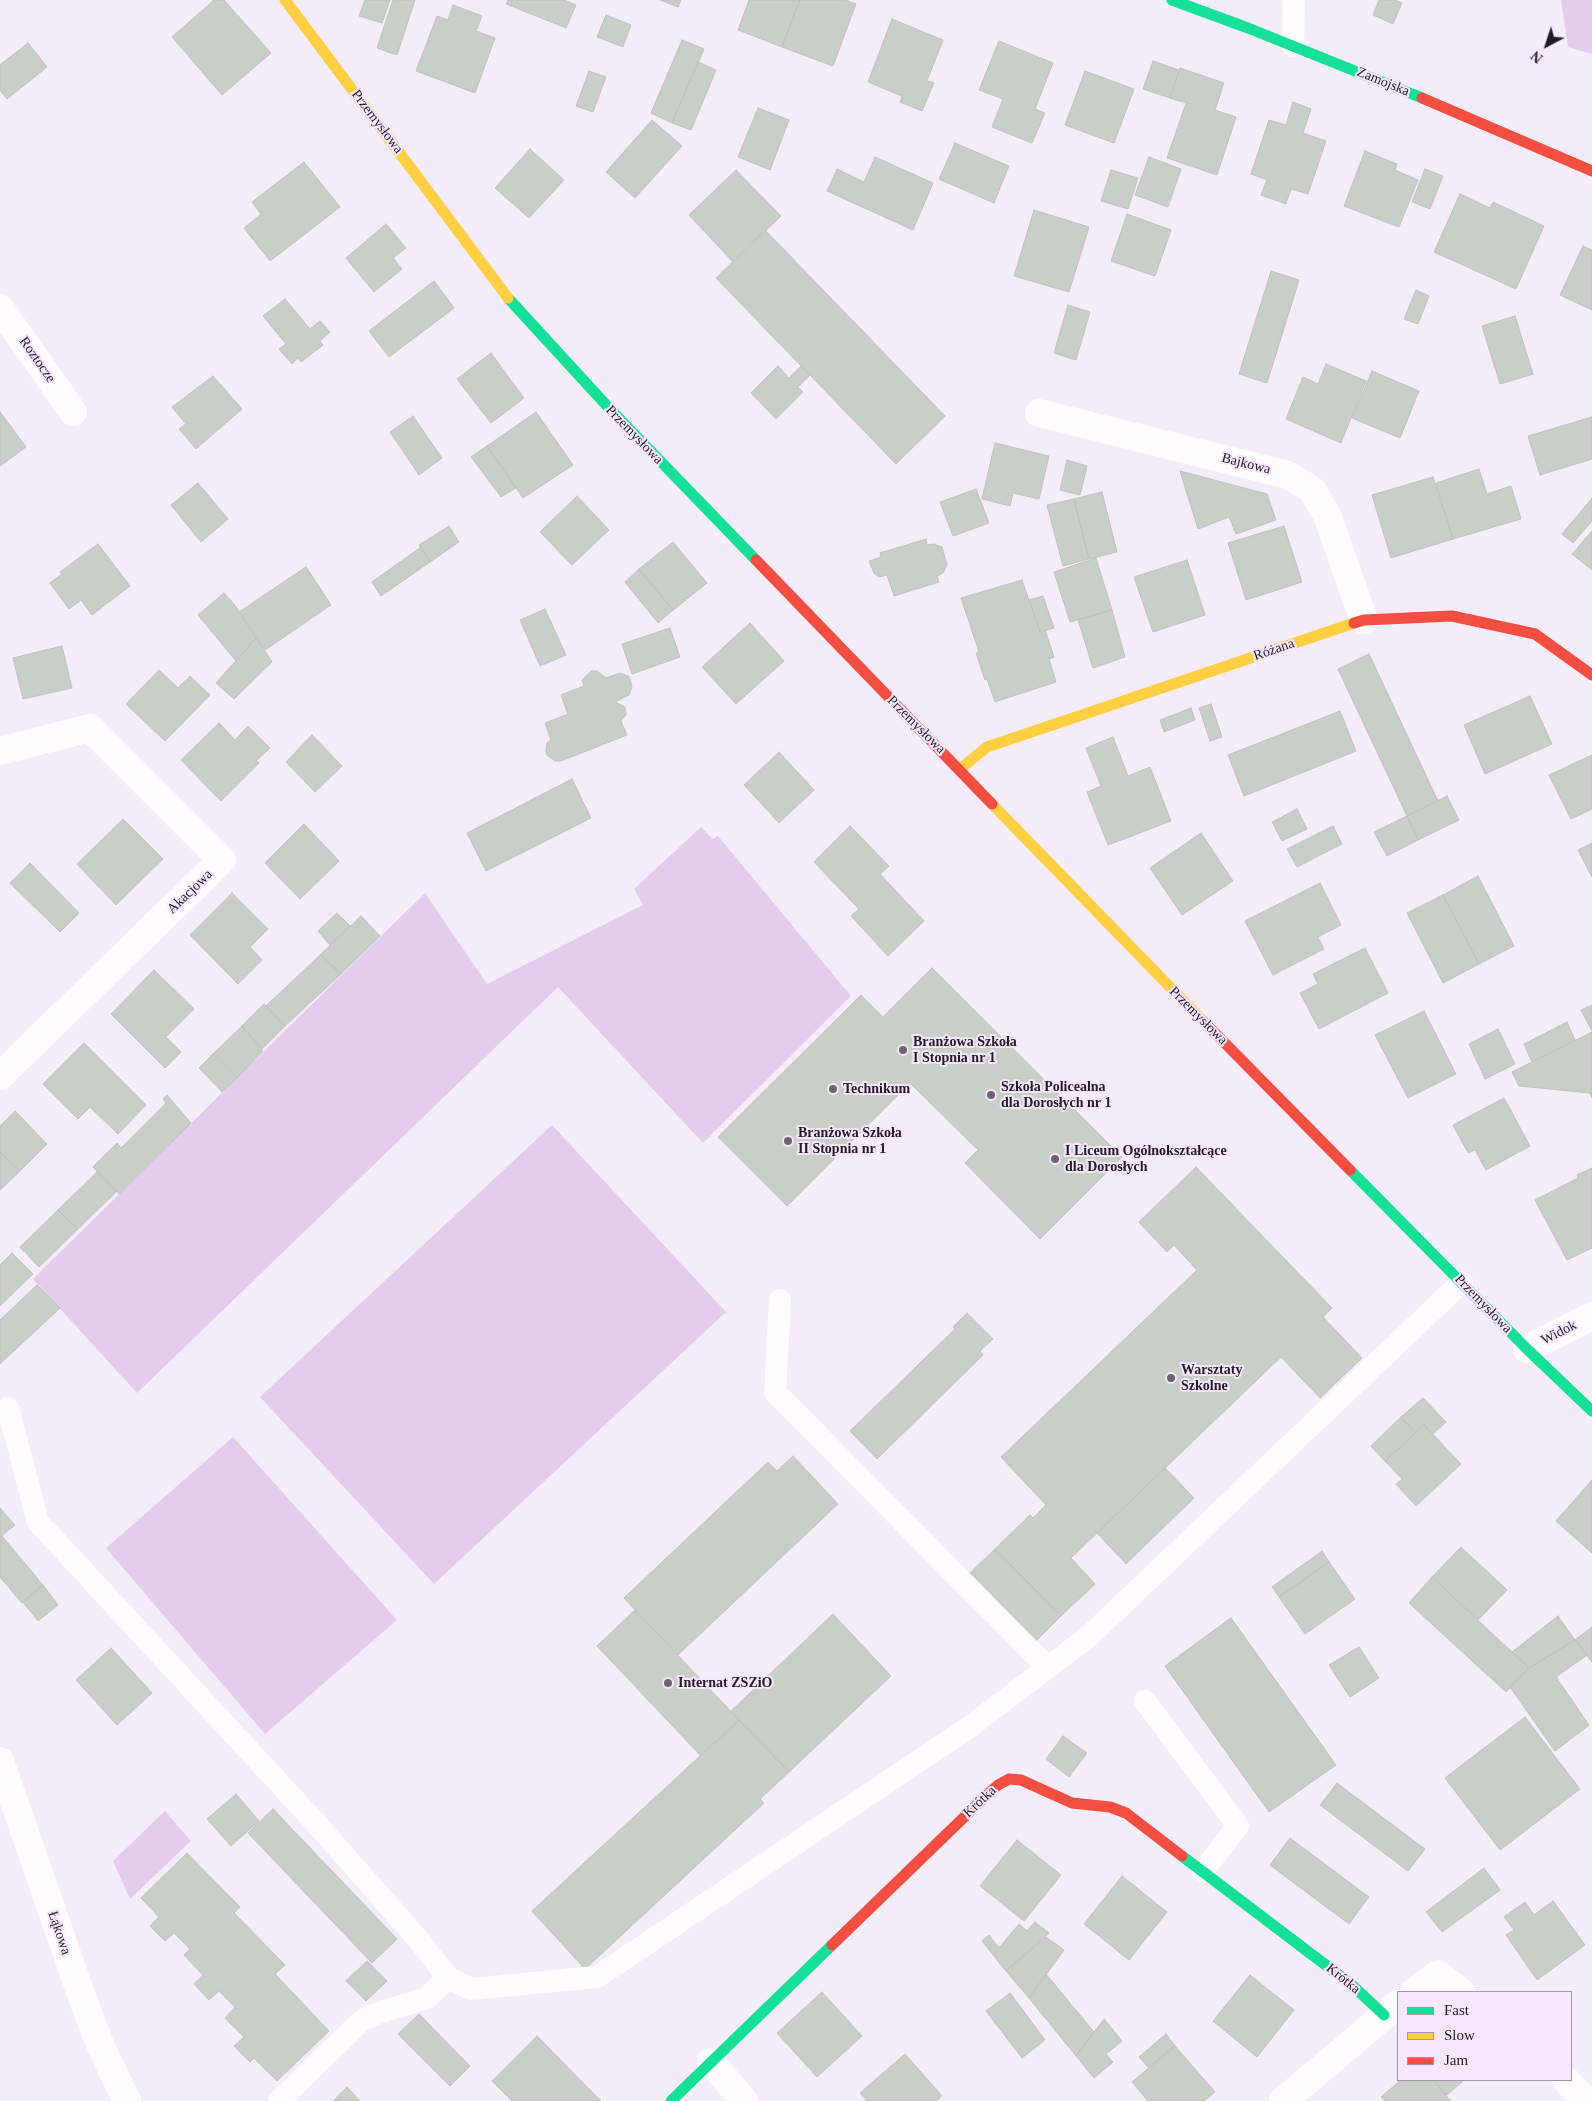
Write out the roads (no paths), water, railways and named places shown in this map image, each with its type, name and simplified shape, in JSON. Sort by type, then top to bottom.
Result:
[{"type":"street","name":"Przemysłowa","points":[[285,0],[515,307],[608,408],[1141,958],[1527,1349],[1592,1411]]},
{"type":"street","name":"Zamojska","points":[[1172,0],[1418,96],[1592,171]]},
{"type":"street","name":"Roztocze","points":[[0,308],[73,412]]},
{"type":"street","name":"Bajkowa","points":[[1039,412],[1288,475],[1312,490],[1327,515],[1364,620]]},
{"type":"street","name":"Różana","points":[[960,770],[987,747],[1364,620],[1452,616],[1535,634],[1592,675]]},
{"type":"street","name":"Akacjowa","points":[[0,751],[90,728],[222,860],[0,1076]]},
{"type":"street","name":"Widok","points":[[1527,1349],[1592,1316]]},
{"type":"street","name":"Łąkowa","points":[[0,1761],[83,2000],[101,2047],[127,2101]]},
{"type":"street","name":"Krótka","points":[[671,2101],[987,1795],[998,1785],[1010,1779],[1021,1780],[1072,1804],[1110,1807],[1126,1813],[1352,1985],[1391,2009]]},
{"type":"street","points":[[1415,1991],[1438,1974],[1460,1991]]},
{"type":"street","points":[[1283,2101],[1391,2009]]},
{"type":"street","points":[[711,2062],[744,2101]]},
{"type":"street","points":[[1567,2081],[1586,2101]]},
{"type":"lane","points":[[1293,0],[1293,46]]},
{"type":"lane","points":[[8,1408],[38,1522],[314,1821],[418,1939],[448,1978],[471,1989],[597,1977],[968,1728],[1087,1638],[1462,1282]]},
{"type":"lane","points":[[780,1300],[775,1392],[1048,1668]]},
{"type":"lane","points":[[1145,1702],[1238,1826],[1202,1871]]},
{"type":"lane","points":[[279,2101],[361,2021],[378,2013],[427,1998],[448,1978]]},
{"type":"place","name":"Branżowa Szkoła I Stopnia nr 1","points":[[903,1050]]},
{"type":"place","name":"Technikum","points":[[833,1089]]},
{"type":"place","name":"Szkoła Policealna dla Dorosłych nr 1","points":[[991,1095]]},
{"type":"place","name":"Branżowa Szkoła II Stopnia nr 1","points":[[788,1141]]},
{"type":"place","name":"I Liceum Ogólnokształcące dla Dorosłych","points":[[1055,1159]]},
{"type":"place","name":"Warsztaty Szkolne","points":[[1171,1378]]},
{"type":"place","name":"Internat ZSZiO","points":[[668,1683]]}]
